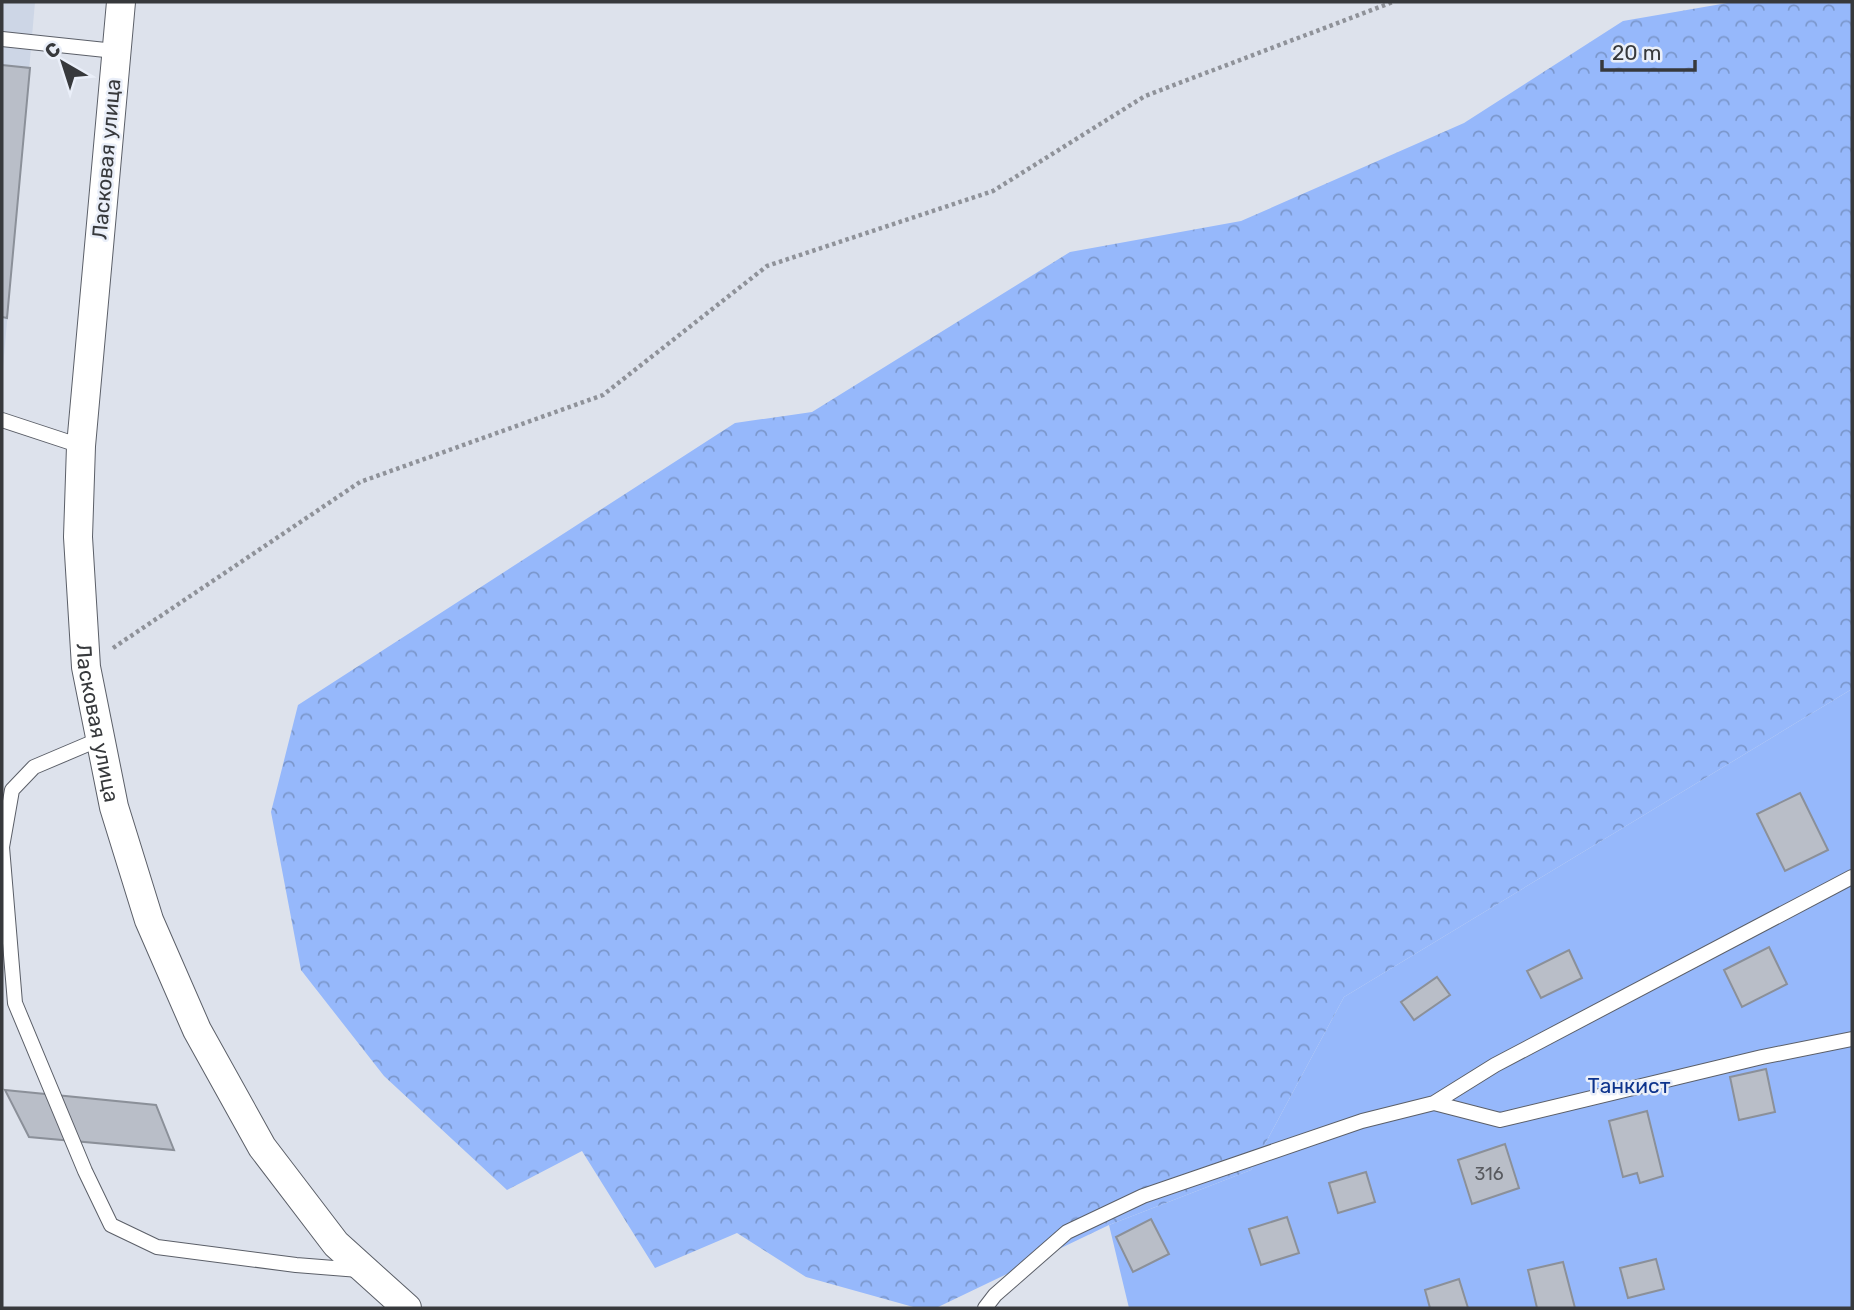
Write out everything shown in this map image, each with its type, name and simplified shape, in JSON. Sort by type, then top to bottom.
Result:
[{"type":"street","name":"Ласковая улица","points":[[121,2],[81,446],[78,537],[86,667],[114,807],[149,920],[197,1030],[262,1147],[336,1244],[407,1308]]},
{"type":"lane","points":[[2,39],[116,51]]},
{"type":"lane","points":[[2,420],[81,446]]},
{"type":"lane","points":[[100,739],[34,767],[12,790],[2,847],[15,1003],[85,1171],[111,1225],[157,1247],[296,1265],[365,1270]]},
{"type":"lane","points":[[985,1308],[995,1295],[1067,1232],[1143,1196],[1362,1121],[1434,1103],[1495,1065],[1852,877]]},
{"type":"lane","points":[[1434,1103],[1500,1120],[1762,1057],[1852,1039]]},
{"type":"path","points":[[86,667],[360,482],[603,395],[767,265],[993,191],[1145,96],[1393,2]]},
{"type":"shaded area","points":[[2,2],[35,2],[2,379]]},
{"type":"green space","points":[[1733,2],[1852,2],[1852,689],[1344,997],[1251,1170],[1109,1225],[936,1308],[917,1308],[806,1277],[737,1233],[655,1268],[582,1151],[507,1190],[384,1076],[301,970],[271,812],[298,705],[735,423],[812,412],[1070,252],[1241,221],[1464,123],[1623,21]]},
{"type":"green space","name":"Танкист","points":[[1852,689],[1852,1308],[1129,1308],[1109,1225],[1251,1170],[1344,997]]},
{"type":"building","points":[[2,65],[30,68],[7,318],[2,317]]},
{"type":"building","points":[[1800,793],[1828,850],[1785,871],[1757,814]]},
{"type":"building","points":[[1769,947],[1787,984],[1742,1007],[1724,970]]},
{"type":"building","points":[[1569,950],[1582,978],[1541,998],[1527,971]]},
{"type":"building","points":[[1437,977],[1450,995],[1414,1020],[1401,1002]]},
{"type":"building","points":[[1766,1069],[1775,1112],[1739,1120],[1730,1077]]},
{"type":"building","points":[[5,1090],[156,1105],[174,1150],[29,1137]]},
{"type":"building","points":[[1647,1111],[1663,1176],[1640,1183],[1637,1173],[1623,1177],[1609,1121]]},
{"type":"building","points":[[1505,1144],[1519,1188],[1472,1204],[1458,1160]]},
{"type":"building","points":[[1366,1172],[1375,1202],[1338,1213],[1329,1183]]},
{"type":"building","points":[[1287,1217],[1299,1253],[1261,1265],[1249,1229]]},
{"type":"building","points":[[1151,1219],[1169,1254],[1133,1272],[1116,1237]]},
{"type":"building","points":[[1656,1259],[1664,1289],[1628,1298],[1620,1268]]},
{"type":"building","points":[[1563,1262],[1575,1308],[1537,1308],[1528,1270]]},
{"type":"building","points":[[1459,1279],[1468,1308],[1430,1308],[1425,1290]]}]
